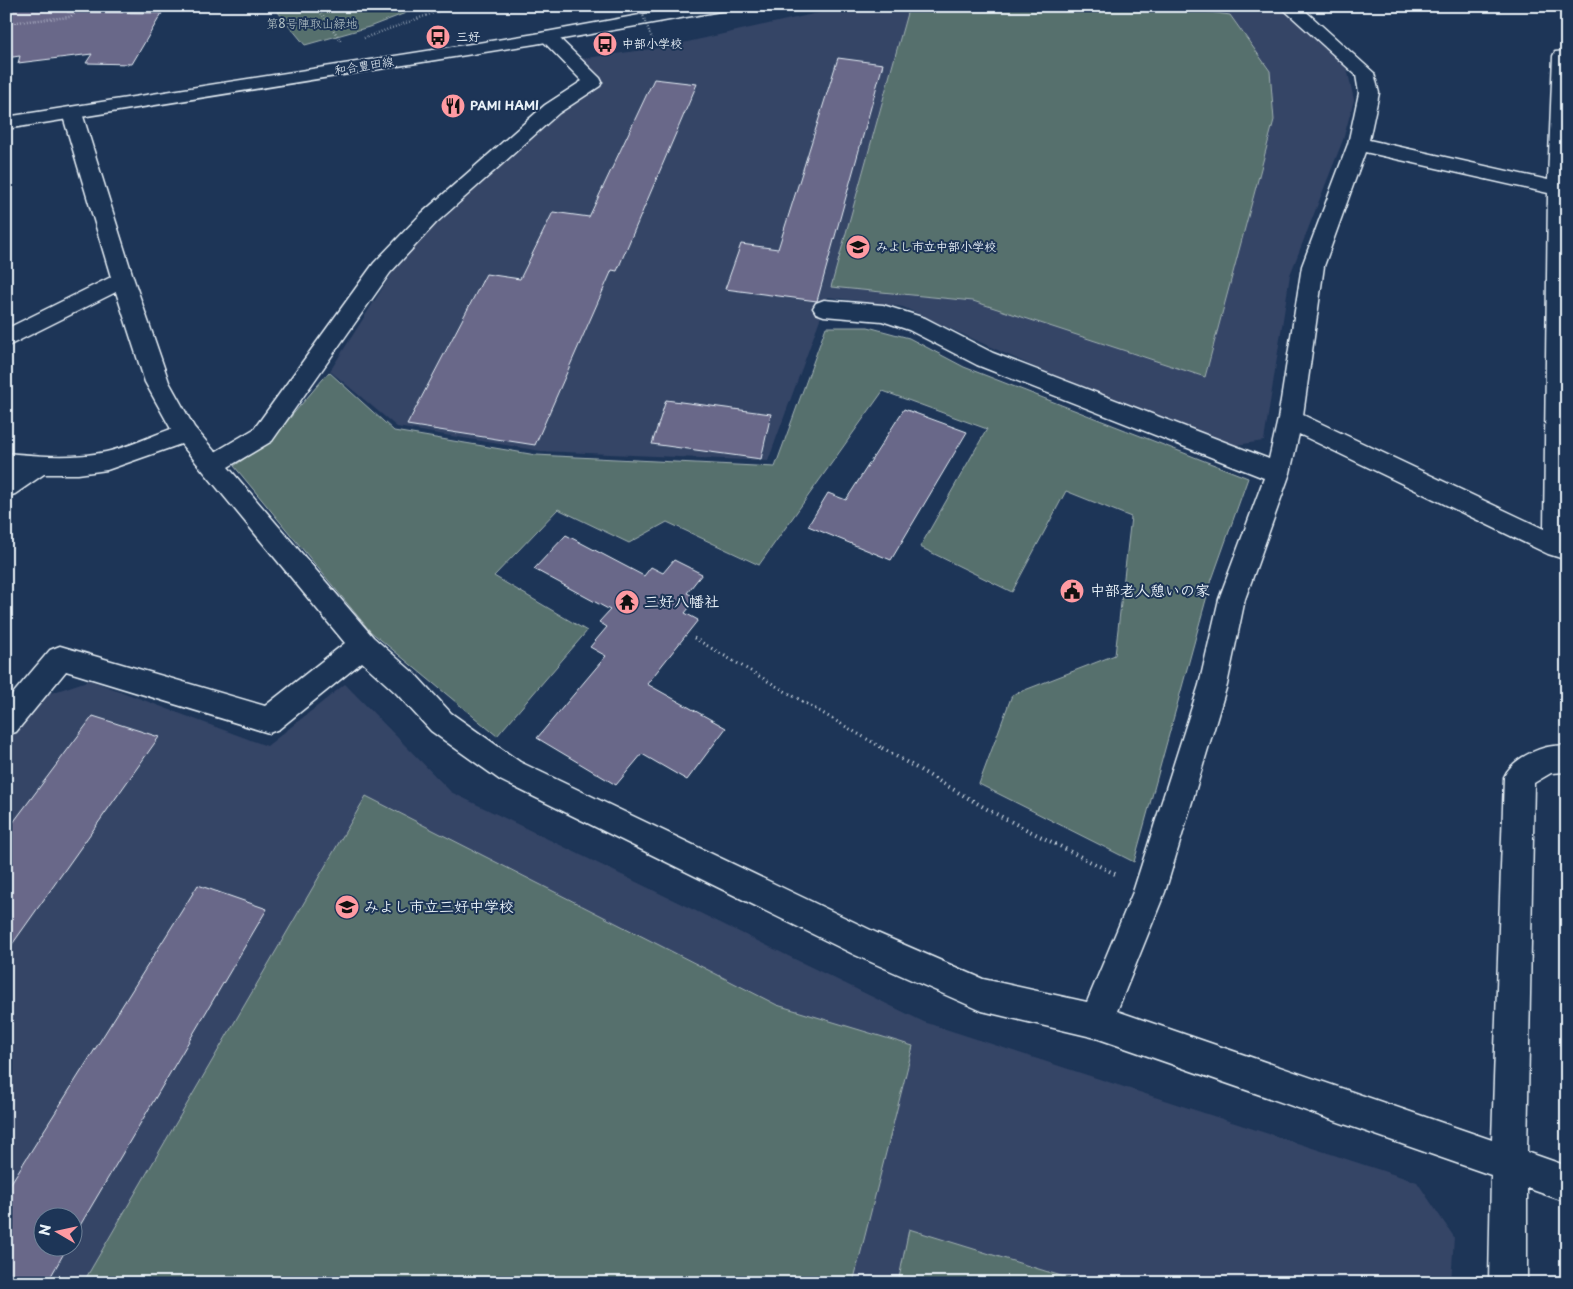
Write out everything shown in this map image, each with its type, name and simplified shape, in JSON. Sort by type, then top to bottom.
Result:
[{"type":"street","name":"和合豊田線","points":[[6,123],[548,37],[720,6]]},
{"type":"street","points":[[1096,1022],[1149,892],[1213,685],[1232,599],[1278,473],[1290,419],[1313,266],[1358,144],[1369,92],[1365,73],[1289,6]]},
{"type":"street","points":[[212,465],[263,435],[382,268],[429,218],[552,109],[592,82],[548,37]]},
{"type":"street","points":[[1290,419],[1562,548],[1562,56],[1567,57]]},
{"type":"street","points":[[72,113],[122,280],[157,382],[185,432],[362,645],[406,684],[441,722],[510,771],[866,944],[982,995],[1096,1022],[1567,1184]]},
{"type":"street","points":[[1358,144],[1562,190]]},
{"type":"street","points":[[6,339],[28,326],[122,280]]},
{"type":"street","points":[[824,308],[883,313],[918,324],[985,359],[1278,473]]},
{"type":"street","points":[[6,462],[38,466],[74,466],[119,458],[185,432]]},
{"type":"street","points":[[6,487],[38,466]]},
{"type":"street","points":[[6,723],[60,658],[269,720],[362,645]]},
{"type":"street","points":[[1508,1283],[1509,1163],[1519,777],[1532,766],[1562,758],[1567,759]]},
{"type":"path","points":[[6,23],[70,17],[83,6]]},
{"type":"path","points":[[316,6],[342,43]]},
{"type":"path","points":[[360,41],[366,36],[453,6]]},
{"type":"path","points":[[640,8],[655,46]]},
{"type":"path","points":[[694,638],[994,813],[1149,892]]},
{"type":"shaded area","name":"みよし市立中部小学校","points":[[849,6],[1278,6],[1347,68],[1354,100],[1343,140],[1290,275],[1264,441],[1236,445],[1043,371],[903,307],[828,297],[768,461],[541,451],[397,427],[330,371],[392,273],[438,221],[559,113],[604,83],[579,59],[665,47]]},
{"type":"shaded area","name":"みよし市立三好中学校","points":[[90,680],[267,746],[345,684],[451,792],[924,1022],[1417,1182],[1454,1237],[1451,1283],[6,1283],[6,739],[39,697]]},
{"type":"green space","points":[[105,6],[198,6],[171,11]]},
{"type":"green space","name":"第8号陣取山緑地","points":[[273,6],[424,6],[369,27],[305,45]]},
{"type":"green space","points":[[909,6],[1169,6],[1230,15],[1270,71],[1274,120],[1205,377],[973,301],[831,287]]},
{"type":"green space","points":[[826,327],[868,327],[909,338],[964,367],[1248,478],[1210,585],[1134,862],[979,784],[1012,695],[1115,655],[1131,517],[1066,491],[1012,592],[920,547],[987,429],[883,391],[759,565],[667,522],[629,543],[558,509],[494,576],[587,631],[497,736],[370,631],[234,466],[271,440],[329,372],[394,431],[536,455],[775,467]]},
{"type":"green space","points":[[366,796],[777,1005],[913,1046],[853,1283],[83,1283]]},
{"type":"green space","points":[[909,1229],[1084,1283],[898,1283]]},
{"type":"building","points":[[6,6],[74,6],[67,12],[162,13],[132,64],[86,63],[92,54],[18,63],[20,56],[6,58]]},
{"type":"building","points":[[838,58],[883,64],[817,301],[725,289],[741,244],[778,249]]},
{"type":"building","points":[[654,79],[697,84],[617,271],[612,270],[535,445],[407,425],[486,274],[520,279],[553,212],[589,217]]},
{"type":"building","points":[[666,400],[771,414],[761,459],[652,444]]},
{"type":"building","points":[[904,409],[967,432],[891,560],[808,526],[828,493],[846,500]]},
{"type":"building","points":[[566,535],[644,576],[651,567],[663,573],[674,560],[702,574],[687,593],[697,598],[685,613],[698,620],[647,684],[726,728],[687,780],[642,754],[616,785],[537,738],[606,656],[590,647],[607,627],[599,622],[610,610],[534,569]]},
{"type":"building","points":[[93,716],[159,737],[6,953],[6,832]]},
{"type":"building","points":[[198,885],[267,909],[82,1222],[82,1206],[32,1206],[32,1256],[62,1256],[47,1283],[6,1283],[6,1191]]},
{"type":"place","name":"三好","points":[[438,37]]},
{"type":"place","name":"中部小学校","points":[[605,44]]},
{"type":"place","name":"PAMI HAMI","points":[[453,106]]},
{"type":"place","name":"みよし市立中部小学校","points":[[858,247]]},
{"type":"place","name":"中部老人憩いの家","points":[[1072,591]]},
{"type":"place","name":"三好八幡社","points":[[627,602]]},
{"type":"place","name":"みよし市立三好中学校","points":[[347,907]]}]
